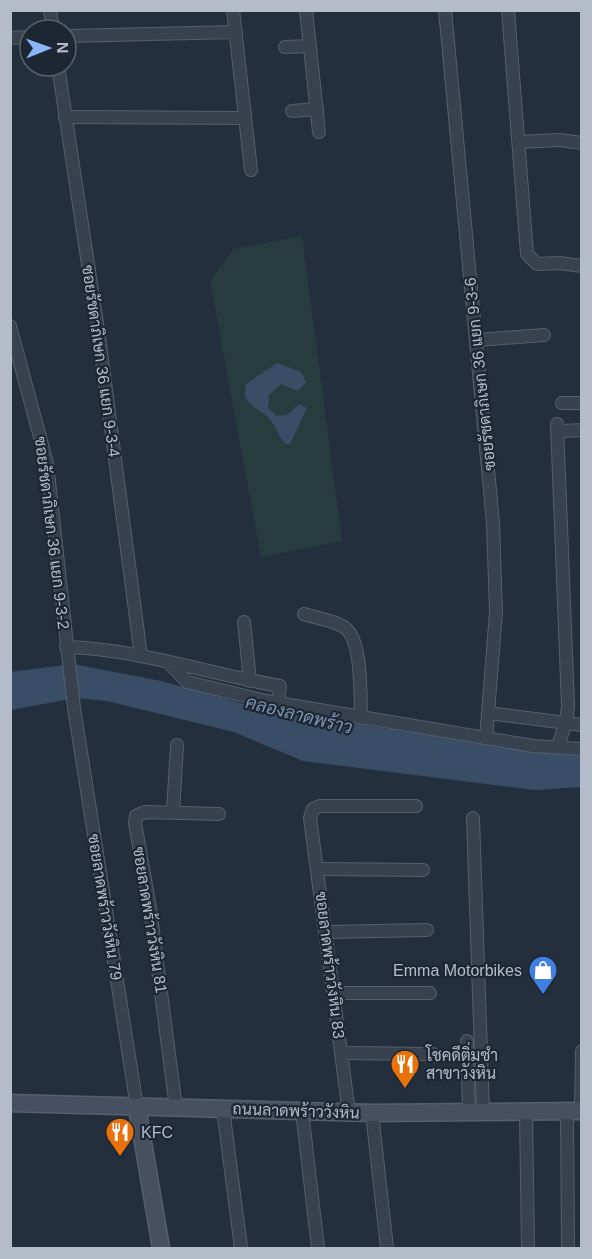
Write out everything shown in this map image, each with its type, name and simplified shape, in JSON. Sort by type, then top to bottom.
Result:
[{"type":"main road","name":"ถนนลาดพร้าววังหิน","points":[[10,1103],[349,1113],[577,1111]]},
{"type":"main road","points":[[137,1107],[161,1248]]},
{"type":"street","points":[[233,10],[251,170]]},
{"type":"street","points":[[306,10],[319,132]]},
{"type":"street","name":"ซอยรัชดาภิเษก 36 แยก 9-3-6","points":[[445,10],[488,448],[496,612],[486,738]]},
{"type":"street","points":[[508,10],[528,254],[537,264],[558,263],[582,266]]},
{"type":"street","points":[[78,36],[236,32]]},
{"type":"street","points":[[285,47],[310,46]]},
{"type":"street","name":"ซอยรัชดาภิเษก 36 แยก 9-3-4","points":[[60,78],[99,337],[141,656]]},
{"type":"street","points":[[292,111],[316,109]]},
{"type":"street","points":[[65,117],[245,118]]},
{"type":"street","points":[[519,142],[559,140],[582,143]]},
{"type":"street","name":"ซอยรัชดาภิเษก 36 แยก 9-3-2","points":[[10,326],[16,372],[47,463],[74,708]]},
{"type":"street","points":[[477,340],[544,335]]},
{"type":"street","points":[[562,403],[582,403]]},
{"type":"street","points":[[558,746],[566,722],[560,427],[582,430]]},
{"type":"street","points":[[303,615],[336,623],[346,628],[352,636],[357,651],[361,718]]},
{"type":"street","points":[[244,622],[250,681]]},
{"type":"street","points":[[66,646],[99,648],[141,656],[280,687],[278,703]]},
{"type":"street","points":[[169,663],[188,682],[278,703],[533,746],[582,749]]},
{"type":"street","name":"ซอยลาดพร้าววังหิน 79","points":[[74,708],[137,1107]]},
{"type":"street","points":[[488,713],[582,725]]},
{"type":"street","points":[[173,812],[177,745]]},
{"type":"street","name":"ซอยลาดพร้าววังหิน 83","points":[[349,1113],[310,818],[313,810],[320,806],[416,806]]},
{"type":"street","name":"ซอยลาดพร้าววังหิน 81","points":[[177,1108],[150,908],[135,823],[136,816],[145,812],[219,814]]},
{"type":"street","points":[[473,818],[476,1112]]},
{"type":"street","points":[[318,869],[423,870]]},
{"type":"street","points":[[326,932],[427,930]]},
{"type":"street","points":[[334,993],[430,993]]},
{"type":"street","points":[[467,1041],[476,1112]]},
{"type":"street","points":[[568,1248],[582,1051]]},
{"type":"street","points":[[341,1053],[433,1054]]},
{"type":"street","points":[[223,1109],[241,1248]]},
{"type":"street","points":[[302,1111],[318,1248]]},
{"type":"street","points":[[526,1112],[528,1248]]},
{"type":"street","points":[[372,1113],[387,1248]]},
{"type":"green space","points":[[302,236],[342,541],[261,557],[210,281],[233,249]]},
{"type":"water","points":[[277,363],[301,372],[306,382],[298,391],[281,384],[269,395],[268,408],[277,416],[287,415],[299,404],[307,408],[290,444],[285,444],[268,417],[249,403],[245,392],[246,384]]},
{"type":"water","points":[[73,664],[161,681],[270,711],[482,743],[581,754],[581,787],[535,790],[303,761],[234,732],[107,701],[76,698],[11,710],[10,672]]},
{"type":"place","name":"Emma Motorbikes","points":[[543,996]]},
{"type":"place","name":"โชคดีติ่มซำ สาขาวังหิน","points":[[405,1090]]},
{"type":"place","name":"KFC","points":[[120,1158]]},
{"type":"water label","name":"คลองลาดพร้าว","points":[[299,715]]}]
